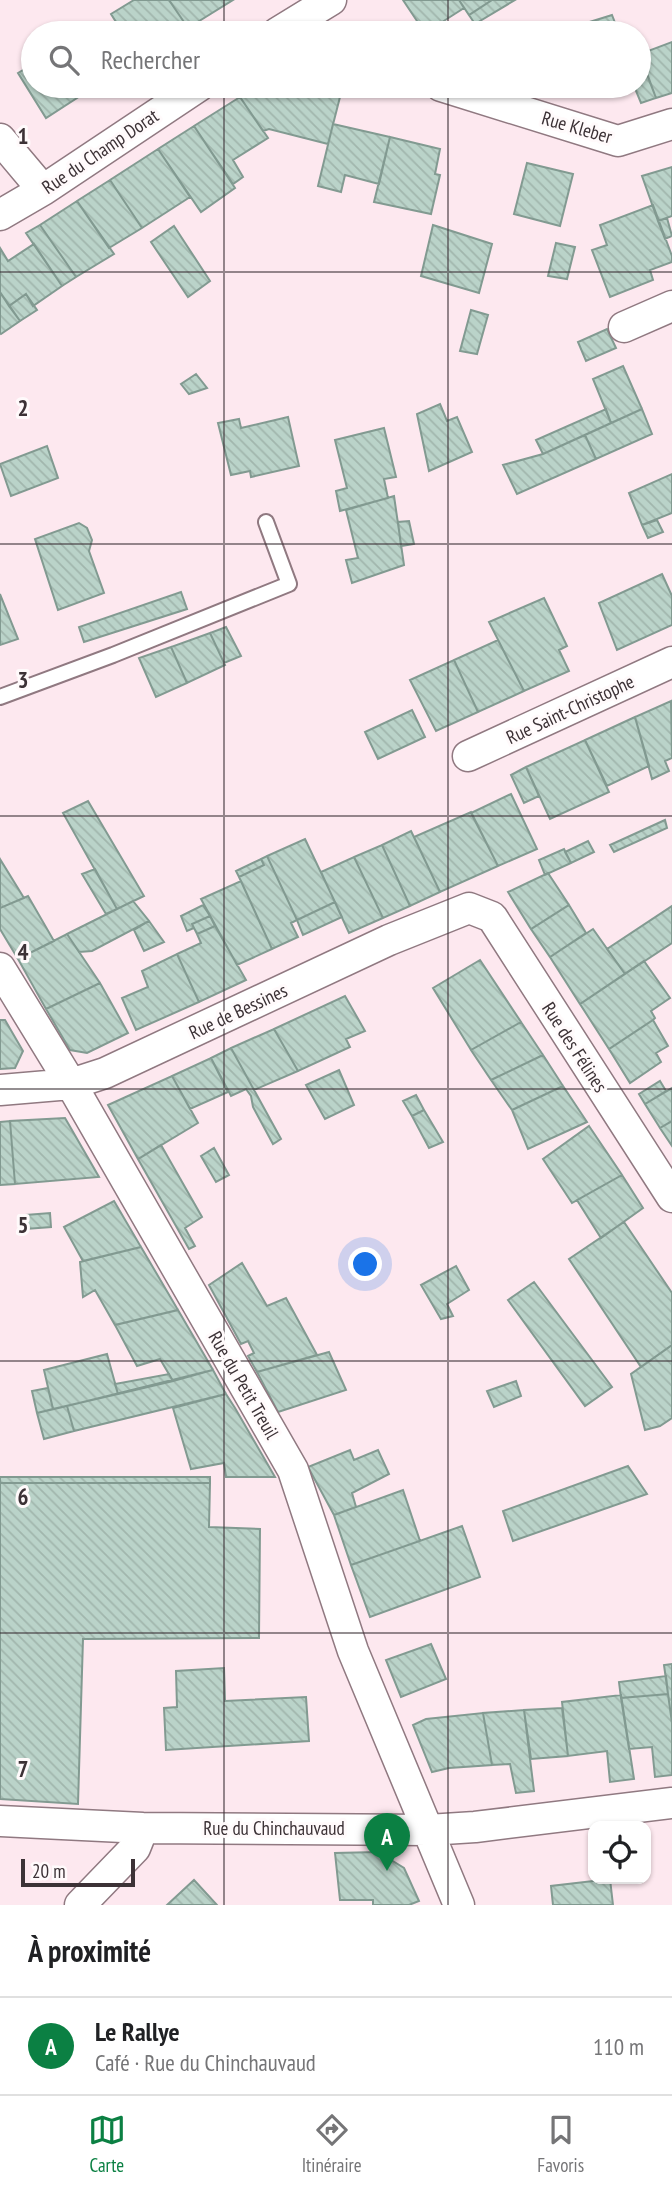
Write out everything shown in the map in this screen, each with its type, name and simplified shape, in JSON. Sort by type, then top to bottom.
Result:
[{"type":"street","points":[[297,21],[331,0]]},
{"type":"street","name":"Rue du Champ Dorat","points":[[0,215],[43,190],[181,98]]},
{"type":"street","name":"Rue Kleber","points":[[480,98],[618,141],[672,124]]},
{"type":"street","points":[[0,139],[43,190]]},
{"type":"street","points":[[624,327],[672,306]]},
{"type":"street","name":"Rue Saint-Christophe","points":[[468,756],[672,662]]},
{"type":"street","name":"Rue de Bessines","points":[[0,1090],[71,1084],[105,1073],[390,940],[469,908]]},
{"type":"street","name":"Rue des Félines","points":[[469,908],[492,917],[672,1197]]},
{"type":"street","name":"Rue du Petit Treuil","points":[[0,968],[71,1084],[293,1470],[353,1651],[459,1905]]},
{"type":"street","name":"Rue du Chinchauvaud","points":[[0,1821],[143,1828],[428,1830],[475,1827],[672,1803]]},
{"type":"street","points":[[80,1905],[135,1848],[143,1828]]},
{"type":"lane","points":[[0,697],[289,584],[266,522]]},
{"type":"building","points":[[134,0],[169,0],[183,21],[115,21],[111,14]]},
{"type":"building","points":[[169,0],[233,0],[199,21],[183,21]]},
{"type":"building","points":[[403,0],[459,0],[464,8],[444,21],[417,21]]},
{"type":"building","points":[[459,0],[492,0],[469,15]]},
{"type":"building","points":[[492,0],[515,0],[480,21],[473,21],[469,15]]},
{"type":"building","points":[[612,15],[614,21],[593,21]]},
{"type":"building","points":[[672,42],[672,93],[656,98],[651,84],[651,50]]},
{"type":"building","points":[[651,85],[656,98],[641,103],[639,98],[651,98]]},
{"type":"building","points":[[34,98],[77,98],[46,118]]},
{"type":"building","points":[[241,98],[340,98],[328,144],[269,129],[263,131]]},
{"type":"building","points":[[241,98],[268,138],[233,160],[243,177],[233,184],[194,126]]},
{"type":"building","points":[[333,124],[390,137],[379,184],[345,175],[341,192],[318,186]]},
{"type":"building","points":[[194,126],[235,188],[201,212],[158,149]]},
{"type":"building","points":[[390,137],[440,149],[435,174],[440,175],[431,214],[374,202]]},
{"type":"building","points":[[158,149],[190,197],[142,228],[110,180]]},
{"type":"building","points":[[527,163],[573,174],[560,226],[514,214]]},
{"type":"building","points":[[672,167],[672,216],[658,221],[642,176]]},
{"type":"building","points":[[110,180],[142,228],[109,248],[77,201]]},
{"type":"building","points":[[77,201],[114,254],[76,277],[40,225]]},
{"type":"building","points":[[653,205],[672,262],[650,270],[653,280],[610,297],[592,250],[607,245],[600,225]]},
{"type":"building","points":[[667,218],[672,236],[665,239],[658,221]]},
{"type":"building","points":[[40,225],[76,277],[62,286],[26,233]]},
{"type":"building","points":[[433,225],[492,244],[479,293],[421,276]]},
{"type":"building","points":[[174,226],[210,281],[188,297],[151,242]]},
{"type":"building","points":[[556,243],[575,247],[567,279],[548,276]]},
{"type":"building","points":[[34,244],[62,286],[33,306],[26,294],[9,306],[0,292],[0,248],[8,261]]},
{"type":"building","points":[[0,292],[20,321],[1,334],[0,333]]},
{"type":"building","points":[[26,294],[37,310],[20,321],[9,306]]},
{"type":"building","points":[[471,310],[488,315],[477,354],[460,351]]},
{"type":"building","points":[[607,329],[616,348],[586,361],[578,342]]},
{"type":"building","points":[[623,366],[642,409],[611,423],[593,379]]},
{"type":"building","points":[[196,374],[207,388],[189,394],[181,384]]},
{"type":"building","points":[[440,404],[447,421],[457,417],[472,452],[429,471],[417,414]]},
{"type":"building","points":[[606,409],[611,423],[543,454],[536,440]]},
{"type":"building","points":[[642,409],[652,434],[596,459],[585,435]]},
{"type":"building","points":[[288,417],[299,466],[251,477],[250,471],[231,475],[218,423],[239,419],[241,428]]},
{"type":"building","points":[[384,428],[396,477],[384,479],[388,498],[340,511],[336,491],[347,488],[335,440]]},
{"type":"building","points":[[585,435],[596,459],[517,494],[503,465],[543,454]]},
{"type":"building","points":[[47,446],[58,478],[11,496],[0,464]]},
{"type":"building","points":[[672,474],[672,513],[642,525],[629,493]]},
{"type":"building","points":[[394,496],[404,565],[352,583],[346,560],[358,558],[346,510]]},
{"type":"building","points":[[657,520],[663,532],[648,538],[642,525]]},
{"type":"building","points":[[409,521],[414,544],[401,546],[398,522]]},
{"type":"building","points":[[79,523],[87,528],[92,540],[89,551],[104,593],[58,610],[35,539]]},
{"type":"building","points":[[662,574],[672,596],[672,625],[617,650],[599,603]]},
{"type":"building","points":[[181,592],[187,609],[84,642],[79,627]]},
{"type":"building","points":[[0,594],[18,639],[0,645]]},
{"type":"building","points":[[544,598],[567,646],[559,650],[569,671],[524,691],[489,622]]},
{"type":"building","points":[[226,627],[241,656],[224,663],[210,633]]},
{"type":"building","points":[[210,633],[225,665],[187,683],[171,647]]},
{"type":"building","points":[[498,640],[524,691],[478,712],[454,660]]},
{"type":"building","points":[[171,647],[187,683],[156,697],[139,658]]},
{"type":"building","points":[[454,660],[478,712],[436,731],[410,680]]},
{"type":"building","points":[[671,701],[672,758],[665,761],[669,771],[652,779],[635,717]]},
{"type":"building","points":[[412,710],[425,737],[378,759],[365,732]]},
{"type":"building","points":[[635,717],[649,766],[607,786],[585,740]]},
{"type":"building","points":[[585,740],[609,792],[550,819],[526,767]]},
{"type":"building","points":[[526,767],[539,796],[524,803],[511,775]]},
{"type":"building","points":[[511,794],[537,849],[498,866],[471,813]]},
{"type":"building","points":[[88,801],[144,896],[117,909],[63,813]]},
{"type":"building","points":[[471,812],[498,866],[440,892],[414,837]]},
{"type":"building","points":[[665,820],[667,828],[614,852],[610,845]]},
{"type":"building","points":[[411,831],[440,892],[410,906],[382,845]]},
{"type":"building","points":[[305,839],[335,902],[297,920],[267,856]]},
{"type":"building","points":[[588,841],[594,852],[571,863],[565,852]]},
{"type":"building","points":[[382,845],[410,906],[383,918],[354,857]]},
{"type":"building","points":[[564,849],[571,863],[545,875],[539,860]]},
{"type":"building","points":[[267,856],[297,920],[291,923],[298,937],[272,949],[239,877],[264,865],[261,859]]},
{"type":"building","points":[[354,857],[383,918],[349,933],[321,872]]},
{"type":"building","points":[[0,859],[24,898],[0,908]]},
{"type":"building","points":[[261,859],[264,865],[239,877],[236,871]]},
{"type":"building","points":[[95,869],[117,909],[106,914],[82,874]]},
{"type":"building","points":[[548,873],[569,905],[531,929],[508,892]]},
{"type":"building","points":[[241,881],[272,949],[237,965],[201,899]]},
{"type":"building","points":[[28,896],[54,941],[18,959],[0,929],[0,908]]},
{"type":"building","points":[[133,901],[149,921],[92,951],[79,952],[67,934]]},
{"type":"building","points":[[335,902],[342,917],[303,935],[297,920]]},
{"type":"building","points":[[203,905],[210,916],[192,924],[194,928],[187,931],[181,916]]},
{"type":"building","points":[[569,905],[586,933],[550,957],[531,929]]},
{"type":"building","points":[[672,906],[672,943],[625,974],[607,949]]},
{"type":"building","points":[[210,916],[215,926],[197,934],[192,924]]},
{"type":"building","points":[[149,921],[164,942],[144,951],[134,930]]},
{"type":"building","points":[[215,926],[246,980],[199,1002],[177,954],[201,943],[197,934]]},
{"type":"building","points":[[593,929],[625,974],[580,1004],[550,957]]},
{"type":"building","points":[[67,934],[100,983],[46,1009],[18,959]]},
{"type":"building","points":[[177,954],[199,1002],[136,1030],[122,998],[148,987],[142,971]]},
{"type":"building","points":[[480,960],[521,1022],[471,1050],[433,988]]},
{"type":"building","points":[[644,961],[670,998],[651,1011],[655,1018],[653,1020],[609,1049],[580,1004]]},
{"type":"building","points":[[100,983],[128,1033],[87,1053],[70,1050],[46,1009]]},
{"type":"building","points":[[345,996],[365,1031],[346,1039],[350,1047],[298,1071],[274,1029]]},
{"type":"building","points":[[0,1020],[5,1020],[23,1051],[15,1068],[0,1069]]},
{"type":"building","points":[[653,1020],[668,1046],[656,1053],[661,1062],[630,1083],[609,1049]]},
{"type":"building","points":[[521,1022],[543,1055],[491,1080],[471,1050]]},
{"type":"building","points":[[274,1029],[298,1071],[254,1090],[231,1048]]},
{"type":"building","points":[[231,1048],[281,1139],[273,1144],[246,1089],[231,1096],[211,1058]]},
{"type":"building","points":[[543,1055],[563,1086],[512,1110],[491,1080]]},
{"type":"building","points":[[211,1058],[228,1092],[190,1109],[172,1076]]},
{"type":"building","points":[[339,1070],[354,1105],[325,1119],[306,1085]]},
{"type":"building","points":[[172,1076],[198,1123],[138,1159],[108,1105]]},
{"type":"building","points":[[660,1081],[666,1091],[645,1104],[639,1094]]},
{"type":"building","points":[[563,1086],[587,1122],[528,1149],[512,1110]]},
{"type":"building","points":[[672,1088],[672,1121],[660,1128],[645,1104]]},
{"type":"building","points":[[416,1095],[424,1110],[412,1116],[403,1101]]},
{"type":"building","points":[[424,1110],[443,1142],[429,1148],[412,1116]]},
{"type":"building","points":[[65,1118],[99,1177],[15,1184],[10,1121]]},
{"type":"building","points":[[10,1121],[15,1184],[0,1185],[0,1122]]},
{"type":"building","points":[[672,1121],[672,1146],[660,1128]]},
{"type":"building","points":[[589,1126],[622,1175],[572,1203],[543,1159]]},
{"type":"building","points":[[161,1145],[202,1217],[185,1228],[195,1246],[189,1249],[138,1159]]},
{"type":"building","points":[[214,1148],[229,1175],[216,1182],[201,1156]]},
{"type":"building","points":[[622,1175],[643,1208],[601,1238],[577,1200]]},
{"type":"building","points":[[114,1201],[141,1247],[83,1261],[64,1227]]},
{"type":"building","points":[[50,1213],[51,1227],[26,1229],[26,1215]]},
{"type":"building","points":[[624,1222],[672,1293],[672,1345],[641,1367],[569,1259]]},
{"type":"building","points":[[141,1247],[178,1310],[115,1325],[95,1290],[83,1297],[80,1262]]},
{"type":"building","points":[[242,1263],[267,1306],[286,1298],[317,1355],[257,1372],[248,1356],[254,1353],[248,1341],[241,1344],[209,1285]]},
{"type":"building","points":[[456,1266],[469,1290],[447,1304],[453,1316],[441,1319],[421,1285]]},
{"type":"building","points":[[534,1282],[612,1387],[585,1406],[508,1300]]},
{"type":"building","points":[[178,1310],[213,1370],[173,1381],[160,1359],[137,1366],[115,1325]]},
{"type":"building","points":[[672,1345],[672,1418],[660,1426],[645,1430],[631,1374]]},
{"type":"building","points":[[329,1352],[346,1390],[278,1412],[257,1372]]},
{"type":"building","points":[[107,1354],[118,1394],[53,1409],[44,1370]]},
{"type":"building","points":[[213,1370],[226,1394],[74,1431],[67,1406]]},
{"type":"building","points":[[169,1374],[173,1381],[118,1394],[115,1384]]},
{"type":"building","points":[[516,1381],[521,1396],[494,1407],[487,1391]]},
{"type":"building","points":[[48,1388],[53,1409],[37,1413],[32,1391]]},
{"type":"building","points":[[226,1394],[275,1477],[226,1477],[224,1463],[191,1469],[173,1408]]},
{"type":"building","points":[[67,1406],[74,1431],[44,1439],[37,1413]]},
{"type":"building","points":[[350,1450],[354,1460],[378,1450],[389,1474],[352,1493],[356,1507],[334,1515],[308,1467]]},
{"type":"building","points":[[628,1466],[647,1494],[513,1541],[503,1511]]},
{"type":"building","points":[[0,1477],[210,1477],[210,1483],[0,1483]]},
{"type":"building","points":[[0,1483],[210,1483],[209,1527],[260,1529],[259,1638],[83,1639],[78,1804],[0,1799]]},
{"type":"building","points":[[403,1490],[420,1541],[351,1565],[334,1515]]},
{"type":"building","points":[[462,1526],[480,1577],[370,1617],[351,1565]]},
{"type":"building","points":[[431,1644],[446,1679],[401,1697],[386,1660]]},
{"type":"building","points":[[672,1664],[672,1723],[664,1665]]},
{"type":"building","points":[[224,1668],[225,1701],[306,1697],[309,1741],[166,1750],[164,1708],[177,1707],[176,1671]]},
{"type":"building","points":[[666,1676],[668,1694],[621,1698],[619,1682]]},
{"type":"building","points":[[668,1694],[672,1723],[672,1775],[655,1777],[652,1747],[629,1749],[621,1698]]},
{"type":"building","points":[[621,1695],[634,1779],[610,1782],[607,1751],[568,1756],[562,1702]]},
{"type":"building","points":[[562,1708],[568,1756],[531,1759],[524,1710]]},
{"type":"building","points":[[524,1710],[534,1791],[516,1793],[510,1764],[492,1765],[483,1713]]},
{"type":"building","points":[[483,1713],[492,1765],[432,1772],[413,1725],[426,1719]]},
{"type":"building","points":[[378,1852],[404,1868],[419,1901],[409,1905],[373,1905],[373,1900],[340,1900],[335,1853]]},
{"type":"building","points":[[194,1880],[217,1905],[167,1905]]},
{"type":"building","points":[[588,1882],[588,1884],[611,1884],[613,1905],[553,1905],[551,1886]]},
{"type":"place","name":"Le Rallye","points":[[387,1871]]}]
